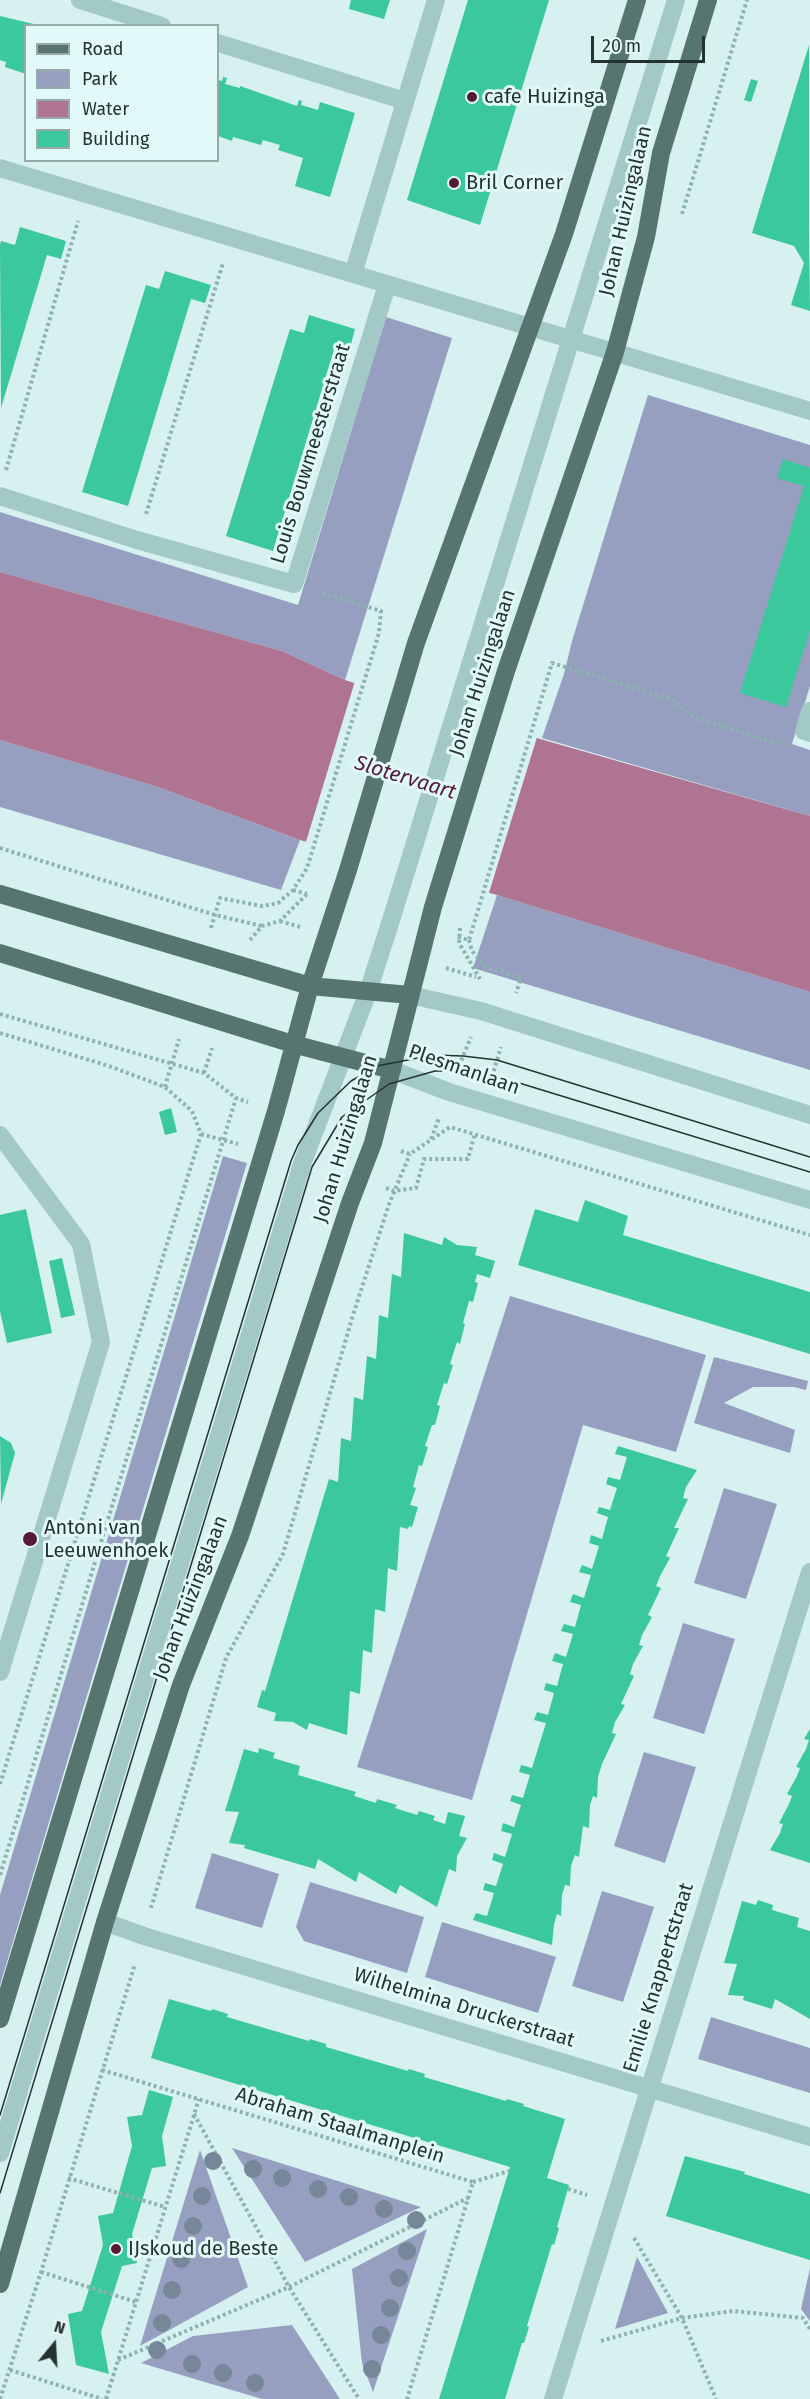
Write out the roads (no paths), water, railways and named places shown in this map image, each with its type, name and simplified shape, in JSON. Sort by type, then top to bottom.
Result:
[{"type":"main road","points":[[0,2019],[276,1111],[310,986],[345,880],[416,644],[564,234],[637,0]]},
{"type":"main road","name":"Johan Huizingalaan","points":[[0,2284],[105,1922],[182,1685],[244,1525],[350,1203],[373,1143],[434,907],[506,671],[615,352],[646,237],[661,153],[708,0]]},
{"type":"main road","points":[[0,894],[310,986],[410,995]]},
{"type":"main road","name":"Plesmanlaan","points":[[0,953],[293,1044],[392,1070]]},
{"type":"street","points":[[80,0],[156,24]]},
{"type":"street","points":[[353,274],[436,0]]},
{"type":"street","name":"Johan Huizingalaan","points":[[0,2153],[302,1164],[368,992],[399,896],[675,0]]},
{"type":"street","points":[[219,43],[405,101]]},
{"type":"street","points":[[0,168],[810,411]]},
{"type":"street","name":"Louis Bouwmeesterstraat","points":[[2,488],[137,540],[294,585],[387,285]]},
{"type":"street","points":[[807,732],[810,711]]},
{"type":"street","points":[[410,995],[481,1011],[810,1115]]},
{"type":"street","name":"Plesmanlaan","points":[[392,1070],[449,1092],[810,1200]]},
{"type":"street","points":[[0,1135],[81,1244],[101,1342],[0,1672]]},
{"type":"street","name":"Emilie Knappertstraat","points":[[553,2399],[648,2087],[810,1572]]},
{"type":"street","name":"Wilhelmina Druckerstraat","points":[[105,1922],[144,1936],[810,2137]]},
{"type":"water","name":"Slotervaart","points":[[0,572],[282,651],[345,680],[421,705],[810,816],[810,992],[497,895],[300,840],[155,786],[0,740]]},
{"type":"tram line","points":[[0,2115],[291,1161],[318,1113],[351,1081],[377,1066],[433,1055],[463,1056],[497,1060],[810,1157]]},
{"type":"tram line","points":[[0,2193],[312,1167],[342,1117],[389,1084],[435,1071],[493,1075],[810,1172]]},
{"type":"place","name":"cafe Huizinga","points":[[472,97]]},
{"type":"place","name":"Bril Corner","points":[[454,183]]},
{"type":"place","name":"Antoni van Leeuwenhoek","points":[[30,1539]]},
{"type":"place","name":"IJskoud de Beste","points":[[116,2249]]}]
